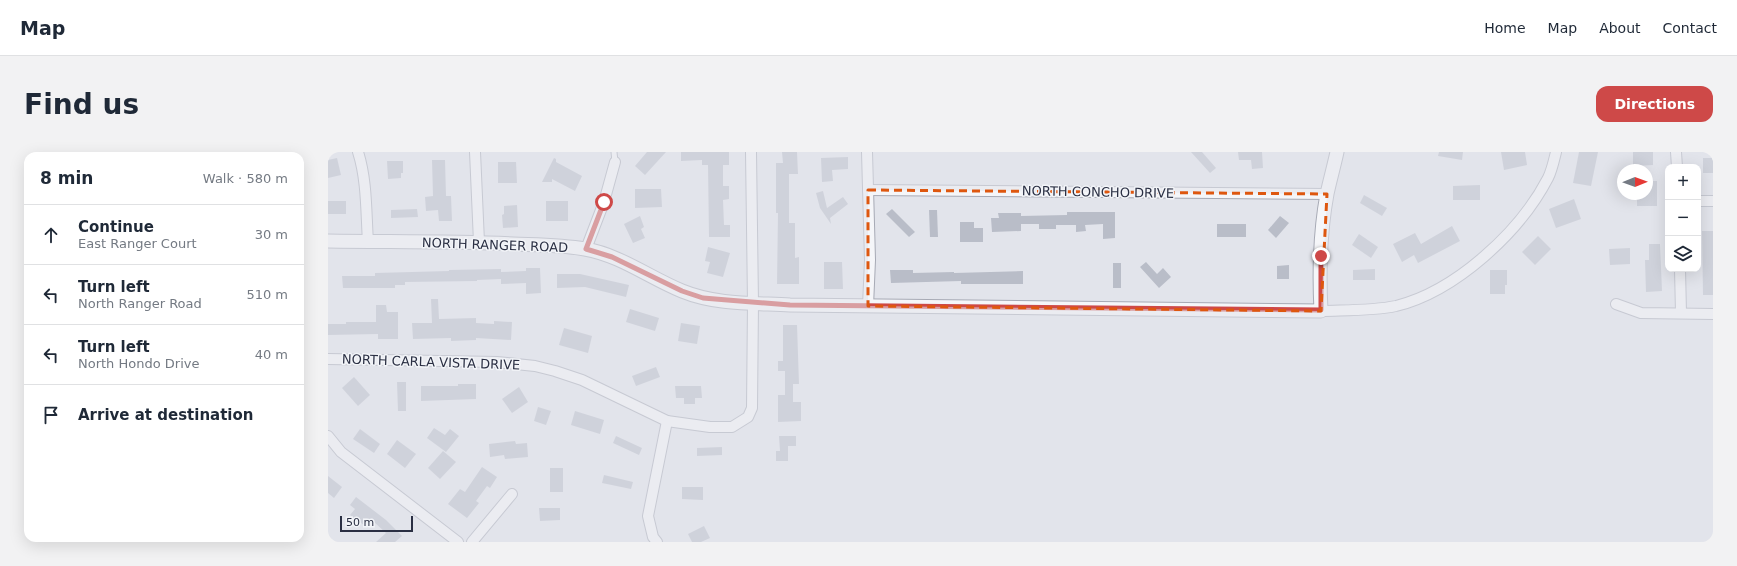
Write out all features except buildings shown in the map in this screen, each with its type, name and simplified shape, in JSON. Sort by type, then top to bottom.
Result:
[{"type":"street","points":[[358,152],[361,161],[368,242]]},
{"type":"street","points":[[475,152],[479,242]]},
{"type":"street","name":"NORTH CARLA VISTA DRIVE","points":[[328,359],[497,362],[535,366],[555,370],[582,380],[667,421],[732,427],[748,417],[752,408],[753,303],[750,152]]},
{"type":"street","points":[[867,152],[870,260],[868,306]]},
{"type":"street","points":[[1321,310],[1321,256],[1327,194],[1337,152]]},
{"type":"street","name":"NORTH RANGER ROAD","points":[[328,241],[479,242],[586,249],[612,257],[682,291],[703,298],[753,303],[868,306],[1321,310],[1395,306],[1423,297],[1448,284],[1473,265],[1505,236],[1531,207],[1549,176],[1556,152]]},
{"type":"street","points":[[1676,152],[1677,164]]},
{"type":"street","points":[[586,249],[604,202],[615,157]]},
{"type":"street","name":"NORTH CONCHO DRIVE","points":[[868,190],[1327,194]]},
{"type":"street","points":[[1701,201],[1713,201]]},
{"type":"street","points":[[1680,272],[1681,313]]},
{"type":"street","points":[[1616,304],[1640,313],[1713,314]]},
{"type":"street","points":[[657,542],[653,537],[648,516],[667,421]]},
{"type":"street","points":[[328,436],[341,452],[458,542]]},
{"type":"street","points":[[472,542],[512,494]]},
{"type":"highlighted area","points":[[868,190],[1327,194],[1321,311],[868,306]]},
{"type":"route","points":[[604,202],[586,249],[612,257],[682,291],[703,298],[723,301],[790,305],[1321,310],[1321,256]]}]
